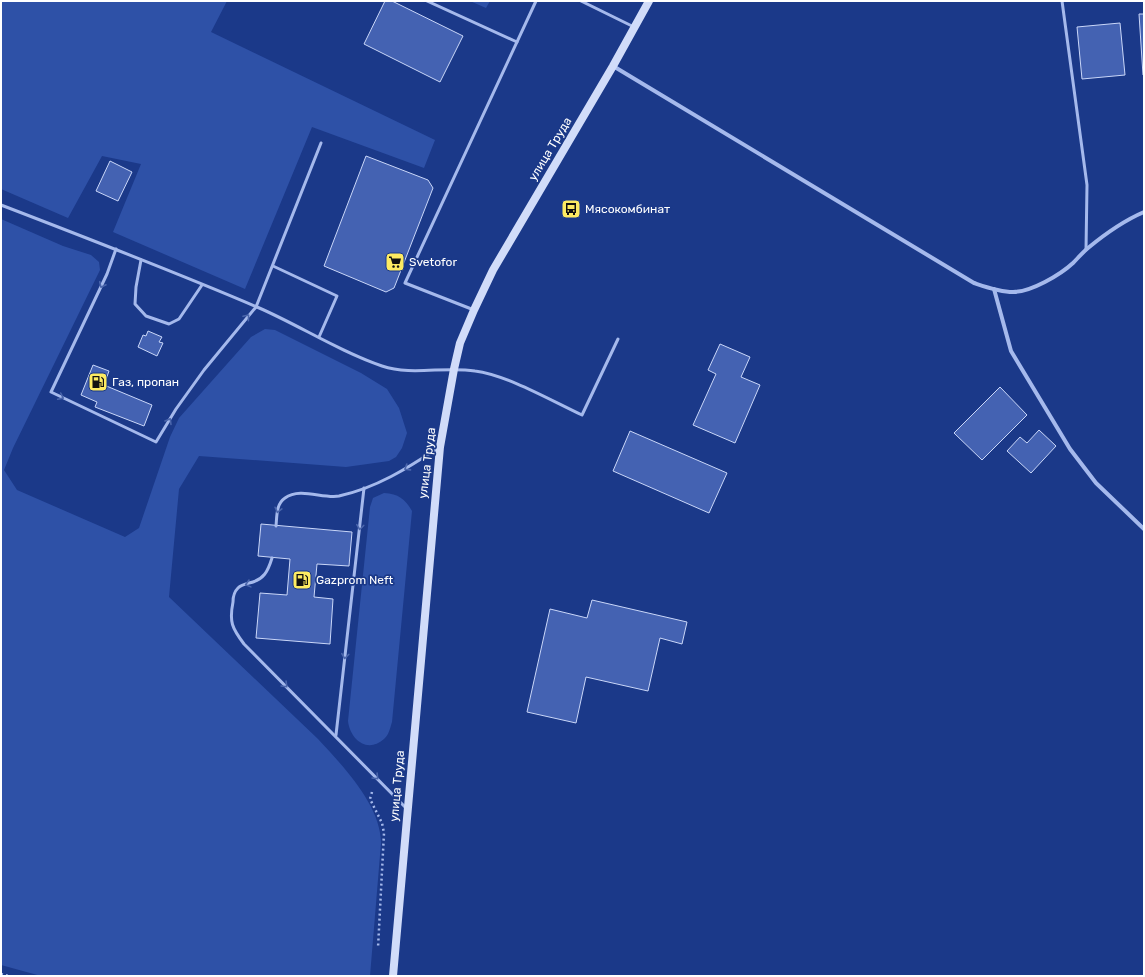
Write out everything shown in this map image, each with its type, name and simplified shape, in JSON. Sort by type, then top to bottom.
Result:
[{"type":"street","name":"улица Труда","points":[[393,976],[440,446],[460,343],[493,270],[613,66],[649,1]]},
{"type":"street","points":[[613,66],[974,283],[994,289],[1014,292],[1034,286],[1054,276],[1072,264],[1086,250],[1110,231],[1144,212]]},
{"type":"street","points":[[994,289],[1011,351],[1070,449],[1096,483],[1144,529]]},
{"type":"lane","points":[[427,1],[517,42]]},
{"type":"lane","points":[[474,310],[405,283],[536,1]]},
{"type":"lane","points":[[581,1],[634,27]]},
{"type":"lane","points":[[1062,1],[1087,185],[1086,250]]},
{"type":"lane","points":[[116,249],[107,274],[51,392],[156,442],[176,409],[204,370],[256,307],[322,143]]},
{"type":"lane","points":[[1,205],[116,249],[256,307],[351,354],[400,370],[454,369],[474,370],[492,374],[582,415],[618,339]]},
{"type":"lane","points":[[141,260],[136,287],[135,304],[146,316],[170,324],[179,319],[202,285]]},
{"type":"lane","points":[[273,266],[337,296],[319,337]]},
{"type":"lane","points":[[276,526],[278,507],[284,498],[294,494],[338,496],[364,488],[402,471],[440,446]]},
{"type":"lane","points":[[336,736],[364,488]]},
{"type":"lane","points":[[272,558],[269,569],[263,578],[256,582],[243,584],[237,589],[234,595],[230,618],[234,631],[244,644],[407,809]]},
{"type":"path","points":[[376,777],[370,799],[382,823],[385,843],[378,952]]},
{"type":"path","points":[[1,974],[9,976]]},
{"type":"shaded area","points":[[1,1],[227,1],[211,32],[435,140],[424,168],[312,127],[245,289],[113,232],[141,164],[102,156],[68,218],[1,189]]},
{"type":"shaded area","points":[[470,1],[490,1],[486,8]]},
{"type":"shaded area","points":[[1,219],[63,246],[91,255],[99,262],[100,270],[13,448],[4,470],[17,490],[125,537],[139,528],[170,437],[179,418],[251,337],[265,329],[275,330],[361,373],[387,389],[399,408],[407,433],[402,448],[396,457],[389,461],[346,467],[199,456],[179,489],[169,597],[318,739],[358,786],[375,814],[381,843],[370,976],[41,976],[1,965]]},
{"type":"shaded area","points":[[384,493],[398,496],[407,503],[412,511],[392,722],[384,739],[378,743],[366,745],[356,739],[352,734],[348,721],[370,507],[373,498]]},
{"type":"building","points":[[385,1],[392,1],[463,36],[440,82],[364,44]]},
{"type":"building","points":[[1139,14],[1144,14],[1144,75],[1143,75]]},
{"type":"building","points":[[1120,23],[1125,75],[1082,79],[1077,27]]},
{"type":"building","points":[[366,156],[428,180],[433,188],[394,288],[386,292],[324,266]]},
{"type":"building","points":[[110,161],[132,172],[118,201],[96,191]]},
{"type":"building","points":[[148,331],[162,337],[159,342],[163,343],[157,356],[138,347],[143,335],[146,336]]},
{"type":"building","points":[[720,344],[750,357],[741,377],[760,385],[735,443],[693,425],[716,374],[708,370]]},
{"type":"building","points":[[93,365],[109,371],[104,385],[152,405],[144,426],[95,407],[97,402],[81,395]]},
{"type":"building","points":[[1000,387],[1027,415],[982,460],[954,433]]},
{"type":"building","points":[[1039,430],[1056,446],[1031,473],[1007,451],[1020,437],[1027,443]]},
{"type":"building","points":[[630,431],[727,473],[709,513],[613,471]]},
{"type":"building","name":"Gazprom Neft","points":[[261,524],[352,532],[349,566],[317,564],[314,597],[333,599],[330,644],[256,638],[260,593],[287,595],[290,559],[258,556]]},
{"type":"building","points":[[592,600],[687,622],[682,644],[660,638],[648,691],[586,677],[576,723],[527,712],[550,609],[587,618]]},
{"type":"place","name":"Мясокомбинат","points":[[571,209]]},
{"type":"place","name":"Svetofor","points":[[395,262]]},
{"type":"place","name":"Газ, пропан","points":[[98,382]]},
{"type":"place","name":"Gazprom Neft","points":[[302,580]]}]
